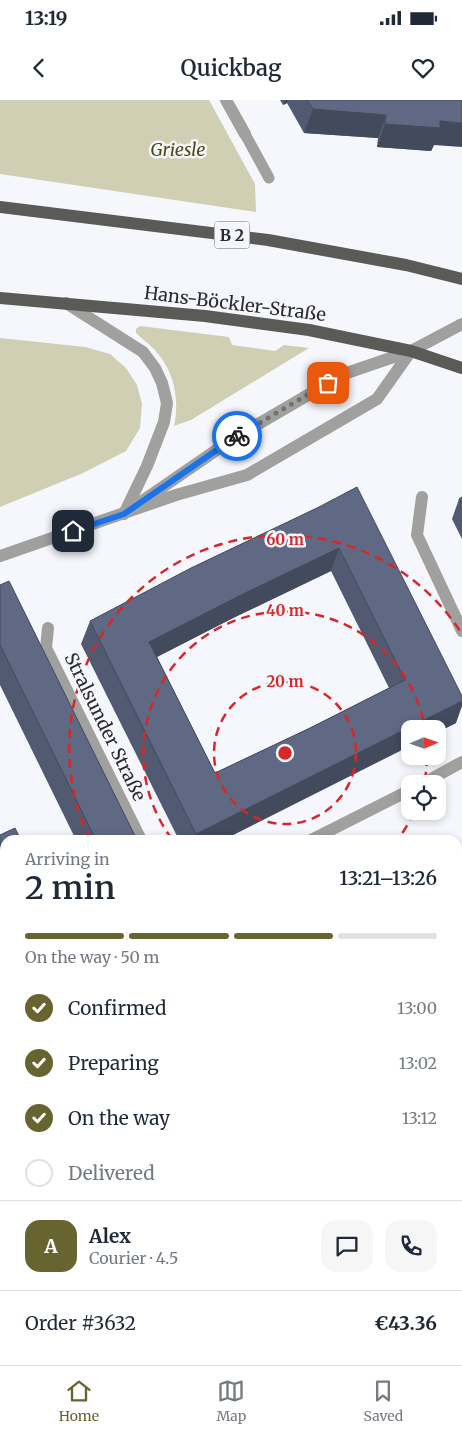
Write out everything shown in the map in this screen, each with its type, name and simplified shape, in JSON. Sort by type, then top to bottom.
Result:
[{"type":"main road","name":"B 2","points":[[0,207],[268,240],[406,265],[462,278]]},
{"type":"main road","name":"Hans-Böckler-Straße","points":[[0,298],[250,321],[310,330],[411,350],[462,368]]},
{"type":"street","points":[[226,100],[245,134]]},
{"type":"street","points":[[66,303],[144,352],[155,368],[162,384],[166,403],[164,422],[147,466],[124,514]]},
{"type":"street","points":[[124,514],[232,440],[344,374],[411,350],[462,324]]},
{"type":"street","points":[[0,556],[176,495],[247,475],[378,399],[411,350]]},
{"type":"street","points":[[422,497],[417,535],[462,631]]},
{"type":"street","name":"Stralsunder Straße","points":[[48,628],[46,648],[139,835]]},
{"type":"street","points":[[438,775],[462,762]]},
{"type":"street","points":[[321,835],[401,795]]},
{"type":"lane","points":[[245,134],[269,178]]},
{"type":"green space","name":"Griesle","points":[[0,100],[209,100],[255,184],[256,212],[0,174]]},
{"type":"green space","points":[[140,326],[229,337],[232,345],[275,351],[284,345],[309,348],[191,420],[174,426],[176,395],[171,375],[161,357],[136,333],[136,329]]},
{"type":"green space","points":[[0,338],[85,347],[110,354],[126,368],[137,385],[142,404],[140,428],[126,451],[83,473],[0,507]]},
{"type":"building","points":[[307,100],[462,100],[462,123],[440,121],[440,128],[385,124],[386,115],[313,109]]},
{"type":"building","points":[[357,487],[462,696],[462,701],[424,720],[401,720],[401,732],[196,834],[90,621],[191,568]],"holes":[[[339,548],[405,680],[215,773],[149,642]]]},
{"type":"building","points":[[9,581],[135,835],[94,835],[0,645],[0,585]]},
{"type":"building","points":[[15,828],[18,835],[0,835]]},
{"type":"way so far","points":[[237,436],[328,383]]},
{"type":"route","points":[[73,531],[124,514],[237,436]]}]
